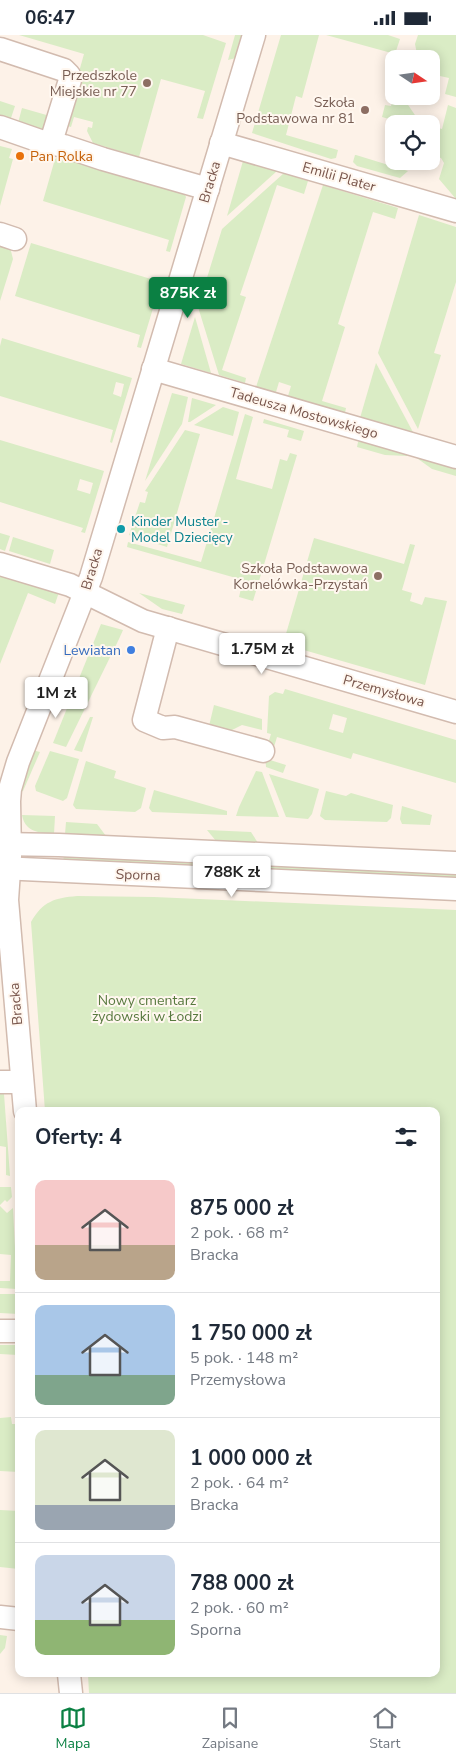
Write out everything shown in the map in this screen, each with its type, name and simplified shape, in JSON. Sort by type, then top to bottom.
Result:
[{"type":"street","name":"Bracka","points":[[25,1107],[5,868],[5,844],[12,781],[86,592],[254,35]]},
{"type":"street","points":[[0,49],[64,70],[69,75],[70,80],[51,142]]},
{"type":"street","points":[[0,127],[208,189]]},
{"type":"street","name":"Emilii Plater","points":[[221,143],[456,211]]},
{"type":"street","name":"Tadeusza Mostowskiego","points":[[153,369],[456,457]]},
{"type":"street","name":"Przemysłowa","points":[[0,564],[70,585],[143,621],[456,712]]},
{"type":"street","points":[[168,629],[144,720],[163,728],[175,727],[264,751]]},
{"type":"street","name":"Sporna","points":[[5,844],[456,863]]},
{"type":"street","name":"Sporna","points":[[5,868],[456,889]]},
{"type":"street","points":[[0,1082],[22,1082]]},
{"type":"street","points":[[0,1331],[15,1331]]},
{"type":"street","points":[[0,1617],[15,1619]]},
{"type":"street","points":[[69,1677],[70,1693]]},
{"type":"green space","name":"Przedszkole Miejskie nr 77","points":[[19,35],[203,35],[226,43],[203,119],[197,118],[205,91],[161,79],[139,157],[93,143],[87,131],[88,127],[92,128],[93,122],[74,117],[71,127],[64,125],[84,54]]},
{"type":"green space","points":[[235,35],[246,35],[240,57],[228,60]]},
{"type":"green space","points":[[281,35],[319,35],[302,98],[296,96],[286,135],[338,150],[336,158],[331,159],[252,133]]},
{"type":"green space","points":[[326,35],[388,35],[400,39],[396,50],[385,51]]},
{"type":"green space","points":[[418,35],[456,35],[456,97],[445,94],[449,78],[440,76],[440,50],[416,50],[415,44]]},
{"type":"green space","points":[[0,101],[15,106],[10,121],[0,118]]},
{"type":"green space","points":[[385,105],[408,105],[415,115],[385,115],[385,118],[382,117]]},
{"type":"green space","points":[[448,105],[456,108],[456,199],[439,179],[444,163],[440,158],[440,128],[442,129]]},
{"type":"green space","points":[[22,108],[50,116],[46,131],[18,123]]},
{"type":"green space","points":[[0,146],[12,149],[9,158],[13,159],[0,206]]},
{"type":"green space","points":[[64,154],[183,191],[186,197],[170,252],[166,251],[169,240],[43,201],[55,159]]},
{"type":"green space","points":[[355,155],[385,164],[385,170],[408,171],[400,178],[357,166],[353,162]]},
{"type":"green space","points":[[243,161],[277,171],[227,216]]},
{"type":"green space","points":[[284,173],[308,181],[304,194],[277,185],[240,295],[246,297],[222,370],[246,378],[245,383],[219,375],[198,307],[222,229]]},
{"type":"green space","points":[[323,185],[398,208],[395,219],[373,212],[338,324],[345,327],[322,401],[346,408],[345,413],[288,396],[291,386],[279,382],[276,392],[256,387]]},
{"type":"green space","points":[[419,215],[456,227],[456,282],[434,353],[441,355],[418,429],[378,353]]},
{"type":"green space","points":[[0,239],[10,247],[13,259],[0,301]]},
{"type":"green space","points":[[31,243],[161,282],[141,348],[137,347],[140,335],[15,296]]},
{"type":"green space","points":[[195,317],[211,373],[181,364]]},
{"type":"green space","points":[[2,338],[132,378],[112,443],[110,442],[113,430],[0,396],[0,346]],"holes":[[[116,382],[124,384],[121,397],[113,394]]]},
{"type":"green space","points":[[376,363],[414,434],[360,418]]},
{"type":"green space","points":[[172,393],[188,397],[182,424],[145,481]]},
{"type":"green space","points":[[192,398],[216,405],[188,422]]},
{"type":"green space","points":[[223,407],[239,412],[233,436],[194,425]]},
{"type":"green space","points":[[245,414],[253,417],[236,479],[272,489],[280,459],[287,461],[290,453],[297,455],[253,601],[239,597],[243,580],[127,547],[128,542],[201,562]]},
{"type":"green space","points":[[264,419],[304,431],[301,441],[287,437],[289,430],[263,423]]},
{"type":"green space","points":[[185,430],[200,434],[167,547],[129,535],[140,502],[145,503],[148,492],[145,491]]},
{"type":"green space","points":[[0,440],[104,471],[85,533],[81,532],[83,528],[0,502]],"holes":[[[80,479],[93,483],[90,494],[77,490]]]},
{"type":"green space","points":[[361,440],[408,453],[407,456],[385,455],[357,447],[358,442]]},
{"type":"green space","points":[[415,454],[456,468],[456,476],[432,469],[414,456]]},
{"type":"green space","points":[[0,533],[10,536],[5,551],[0,549]]},
{"type":"green space","points":[[13,537],[54,550],[50,564],[9,551]]},
{"type":"green space","points":[[314,538],[404,564],[410,544],[415,545],[402,590],[412,593],[410,601],[422,605],[425,597],[447,601],[425,685],[283,644]]},
{"type":"green space","points":[[0,574],[59,592],[55,604],[28,593],[0,664]]},
{"type":"green space","points":[[139,593],[185,605],[182,614],[162,609]]},
{"type":"green space","points":[[101,624],[123,630],[66,747],[53,743]]},
{"type":"green space","points":[[285,689],[456,740],[456,783],[353,753],[351,759],[277,737],[270,760],[286,765],[283,773],[266,767],[265,753],[271,734],[267,733],[269,696],[275,692],[283,694]],"holes":[[[333,714],[347,718],[343,733],[329,729]]]},
{"type":"green space","points":[[214,705],[262,719],[262,730],[242,725],[228,732],[209,726]]},
{"type":"green space","points":[[90,717],[93,717],[82,752],[74,750]]},
{"type":"green space","points":[[32,750],[40,752],[23,791],[19,793]]},
{"type":"green space","points":[[50,751],[79,759],[67,798],[63,801],[36,791],[35,786]]},
{"type":"green space","points":[[86,761],[116,771],[114,778],[146,788],[141,808],[135,812],[76,809],[73,805]]},
{"type":"green space","points":[[256,771],[262,772],[279,817],[236,816]]},
{"type":"green space","points":[[269,774],[319,789],[312,814],[308,819],[286,817]]},
{"type":"green space","points":[[154,790],[227,811],[227,815],[152,812],[149,808]]},
{"type":"green space","points":[[326,791],[346,796],[351,793],[393,805],[391,818],[387,822],[325,820],[320,816]]},
{"type":"green space","points":[[402,806],[432,815],[430,825],[402,824],[400,819]]},
{"type":"green space","points":[[22,815],[55,816],[54,834],[34,831],[26,825]]},
{"type":"green space","points":[[66,822],[97,824],[106,836],[65,834]]},
{"type":"green space","points":[[207,830],[251,832],[258,843],[216,841]]},
{"type":"green space","points":[[64,855],[456,872],[456,879],[63,862]]},
{"type":"green space","name":"Nowy cmentarz żydowski w Łodzi","points":[[77,896],[154,897],[456,910],[456,1693],[89,1693],[88,1677],[440,1677],[440,1107],[45,1107],[31,922],[45,905],[62,898]]},
{"type":"green space","points":[[0,1094],[4,1094],[10,1176],[6,1175],[6,1147],[0,1146]]},
{"type":"green space","points":[[0,1187],[11,1187],[12,1197],[0,1205]]},
{"type":"green space","points":[[0,1206],[7,1213],[13,1208],[15,1289],[0,1288],[0,1281],[10,1281],[11,1255],[0,1254]]},
{"type":"green space","points":[[0,1294],[15,1294],[15,1314],[0,1313]]},
{"type":"green space","points":[[0,1345],[15,1345],[15,1355],[0,1354]]},
{"type":"green space","points":[[11,1417],[12,1424],[15,1424],[15,1472],[0,1471],[0,1418]]},
{"type":"green space","points":[[0,1510],[15,1511],[15,1569],[0,1567]]},
{"type":"green space","points":[[0,1635],[7,1636],[5,1648],[0,1654]]},
{"type":"place","name":"Przedszkole Miejskie nr 77","points":[[147,83]]},
{"type":"place","name":"Szkoła Podstawowa nr 81","points":[[365,110]]},
{"type":"place","name":"Pan Rolka","points":[[20,156]]},
{"type":"place","name":"Kinder Muster - Model Dziecięcy","points":[[121,529]]},
{"type":"place","name":"Szkoła Podstawowa Kornelówka-Przystań","points":[[378,576]]},
{"type":"place","name":"Lewiatan","points":[[131,650]]}]
